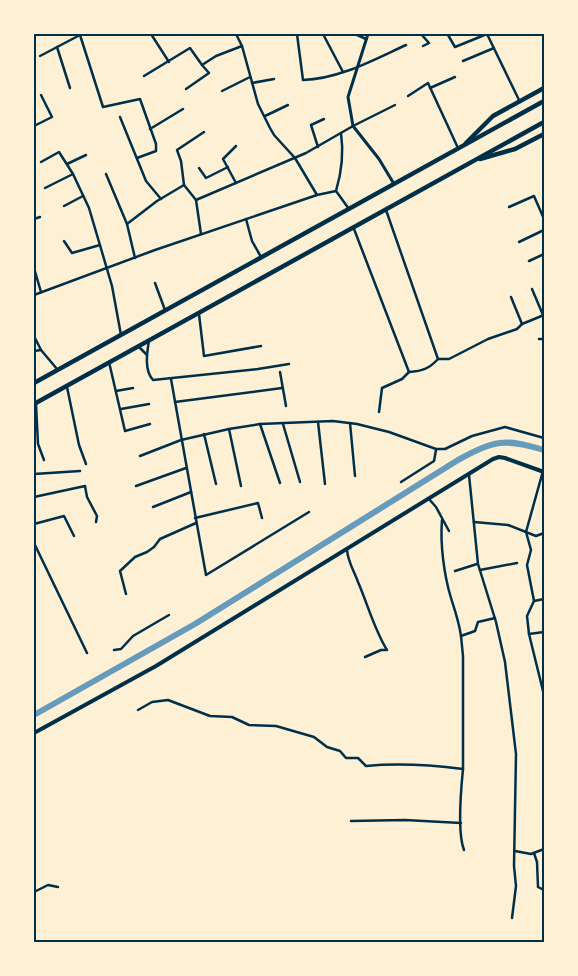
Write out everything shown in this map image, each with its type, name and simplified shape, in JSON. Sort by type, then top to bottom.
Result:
[{"type":"main road","points":[[465,145],[493,116],[544,88]]},
{"type":"main road","points":[[34,383],[544,101]]},
{"type":"main road","points":[[35,403],[544,122]]},
{"type":"main road","points":[[473,161],[515,150],[544,134]]},
{"type":"main road","points":[[34,733],[156,666],[493,459],[499,457],[544,472]]},
{"type":"street","points":[[151,34],[170,62]]},
{"type":"street","points":[[236,34],[242,46],[258,104],[274,135],[295,158],[318,195]]},
{"type":"street","points":[[297,34],[303,80],[335,75],[358,67],[406,45]]},
{"type":"street","points":[[323,34],[343,72]]},
{"type":"street","points":[[355,34],[366,39]]},
{"type":"street","points":[[368,34],[348,97],[353,126],[394,184]]},
{"type":"street","points":[[421,34],[429,43],[423,46]]},
{"type":"street","points":[[448,35],[455,47],[487,34],[520,102]]},
{"type":"street","points":[[40,56],[80,35],[103,107],[140,99],[156,144],[156,151],[137,158]]},
{"type":"street","points":[[202,64],[216,56],[242,46]]},
{"type":"street","points":[[57,47],[70,88]]},
{"type":"street","points":[[144,76],[170,62],[190,48],[208,74],[186,89]]},
{"type":"street","points":[[462,61],[494,48]]},
{"type":"street","points":[[222,91],[250,77]]},
{"type":"street","points":[[430,88],[455,77]]},
{"type":"street","points":[[252,84],[274,79]]},
{"type":"street","points":[[408,96],[428,84],[458,148]]},
{"type":"street","points":[[34,126],[52,117],[42,95]]},
{"type":"street","points":[[265,116],[288,105]]},
{"type":"street","points":[[196,200],[295,158],[395,105]]},
{"type":"street","points":[[150,129],[183,109]]},
{"type":"street","points":[[120,117],[146,181],[161,199]]},
{"type":"street","points":[[318,146],[311,125],[324,119]]},
{"type":"street","points":[[201,234],[196,200],[184,186],[181,161],[177,150],[204,132]]},
{"type":"street","points":[[336,191],[342,172],[344,155],[341,133]]},
{"type":"street","points":[[236,146],[223,159],[236,182]]},
{"type":"street","points":[[41,162],[59,152],[84,196],[108,268],[120,335]]},
{"type":"street","points":[[67,164],[86,155]]},
{"type":"street","points":[[198,168],[206,178],[228,167]]},
{"type":"street","points":[[45,188],[73,174]]},
{"type":"street","points":[[106,174],[127,224],[135,258]]},
{"type":"street","points":[[127,224],[161,199],[184,186]]},
{"type":"street","points":[[34,295],[201,234],[318,195],[336,191]]},
{"type":"street","points":[[336,191],[349,209]]},
{"type":"street","points":[[64,206],[84,196]]},
{"type":"street","points":[[509,207],[534,196],[544,219]]},
{"type":"street","points":[[540,208],[544,206]]},
{"type":"street","points":[[386,209],[438,359]]},
{"type":"street","points":[[34,219],[40,217]]},
{"type":"street","points":[[246,219],[252,241],[261,257]]},
{"type":"street","points":[[353,227],[409,372]]},
{"type":"street","points":[[519,242],[544,230]]},
{"type":"street","points":[[64,241],[72,254],[100,245]]},
{"type":"street","points":[[529,261],[544,254]]},
{"type":"street","points":[[34,268],[41,292]]},
{"type":"street","points":[[155,283],[166,310]]},
{"type":"street","points":[[379,412],[382,388],[402,379],[409,372],[423,371],[432,366],[438,359],[449,359],[488,339],[518,329],[522,324],[544,315],[532,289]]},
{"type":"street","points":[[511,297],[522,324]]},
{"type":"street","points":[[199,312],[204,356],[261,346]]},
{"type":"street","points":[[34,336],[41,350],[57,370]]},
{"type":"street","points":[[538,339],[544,339]]},
{"type":"street","points":[[149,340],[147,355],[149,375],[154,380],[289,364]]},
{"type":"street","points":[[138,346],[147,355]]},
{"type":"street","points":[[34,351],[41,350]]},
{"type":"street","points":[[109,362],[126,431],[150,424]]},
{"type":"street","points":[[280,372],[286,406]]},
{"type":"street","points":[[171,379],[206,575],[309,512]]},
{"type":"street","points":[[66,386],[86,464]]},
{"type":"street","points":[[116,391],[133,388]]},
{"type":"street","points":[[175,402],[282,388]]},
{"type":"street","points":[[35,403],[38,444],[44,460]]},
{"type":"street","points":[[120,410],[149,404]]},
{"type":"street","points":[[318,422],[325,484]]},
{"type":"street","points":[[140,456],[181,440],[260,424],[350,423],[389,432],[436,449],[445,449],[472,436],[505,427],[544,438]]},
{"type":"street","points":[[350,423],[355,476]]},
{"type":"street","points":[[260,424],[280,483]]},
{"type":"street","points":[[282,424],[300,482]]},
{"type":"street","points":[[228,429],[241,486]]},
{"type":"street","points":[[204,434],[216,484]]},
{"type":"street","points":[[401,482],[434,461],[436,449]]},
{"type":"street","points":[[136,486],[187,468]]},
{"type":"street","points":[[34,474],[80,471]]},
{"type":"street","points":[[544,472],[526,532],[531,550],[527,565],[534,601],[527,616],[529,634],[544,694]]},
{"type":"street","points":[[469,474],[478,564],[495,618],[508,682],[516,754],[514,826],[516,886],[512,918]]},
{"type":"street","points":[[34,497],[85,486],[87,498],[97,516],[96,522]]},
{"type":"street","points":[[154,507],[191,492]]},
{"type":"street","points":[[429,499],[436,507],[449,531]]},
{"type":"street","points":[[195,518],[258,503],[262,518]]},
{"type":"street","points":[[34,524],[64,516],[74,536]]},
{"type":"street","points":[[442,520],[442,552],[450,596],[458,615],[463,656],[461,822],[464,850]]},
{"type":"street","points":[[474,522],[508,525],[536,536],[544,533]]},
{"type":"street","points":[[126,594],[120,571],[135,557],[154,547],[160,539],[196,523]]},
{"type":"street","points":[[34,543],[87,653]]},
{"type":"street","points":[[347,550],[348,560],[359,583],[368,613],[387,650],[382,650],[365,657]]},
{"type":"street","points":[[480,570],[517,563]]},
{"type":"street","points":[[455,571],[478,564]]},
{"type":"street","points":[[534,601],[544,600]]},
{"type":"street","points":[[114,650],[121,649],[133,636],[169,615]]},
{"type":"street","points":[[461,636],[475,631],[478,622],[495,618]]},
{"type":"street","points":[[529,634],[544,632]]},
{"type":"street","points":[[138,710],[152,702],[168,700],[210,716],[232,717],[250,725],[276,726],[314,737],[327,747],[340,751],[346,758],[358,758],[366,766],[381,764],[430,765],[463,769]]},
{"type":"street","points":[[351,821],[461,822]]},
{"type":"street","points":[[515,852],[530,854],[544,850]]},
{"type":"street","points":[[534,853],[537,862],[538,887],[544,890]]},
{"type":"street","points":[[34,892],[48,885],[58,887]]},
{"type":"waterway","points":[[34,715],[195,624],[471,453],[500,443],[519,444],[544,450]]}]
